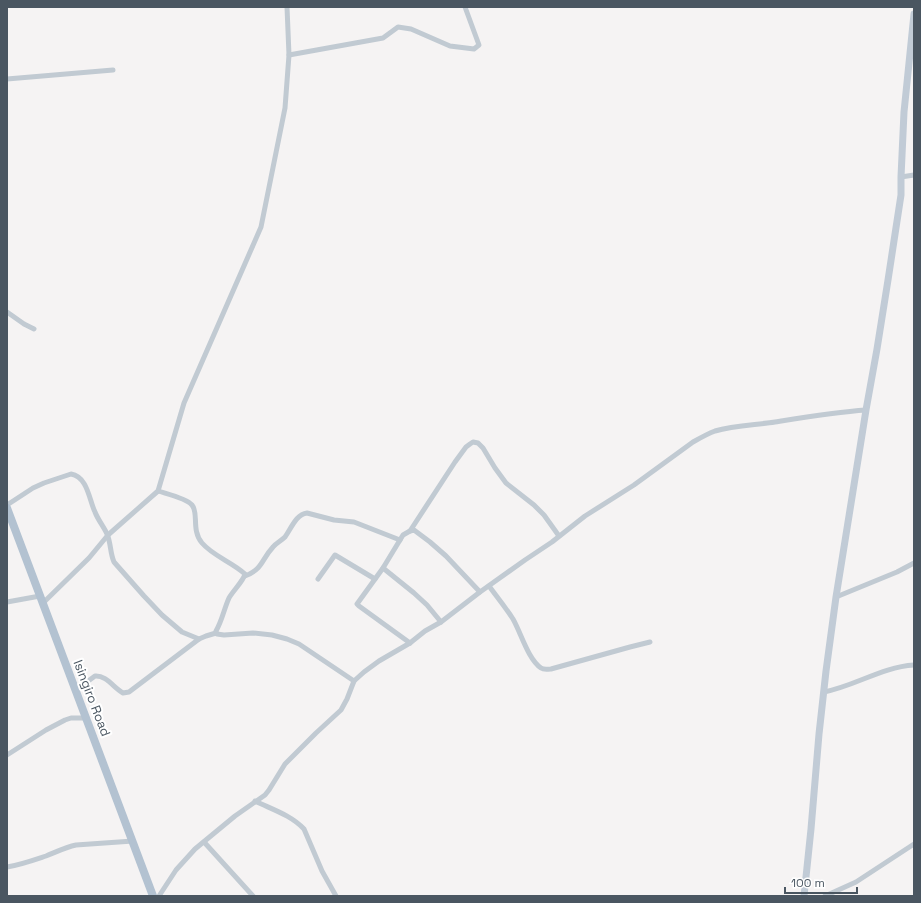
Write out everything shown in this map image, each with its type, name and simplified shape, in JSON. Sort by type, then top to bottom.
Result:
[{"type":"main road","points":[[804,896],[819,734],[836,598],[901,195],[900,177],[904,112],[914,14]]},
{"type":"main road","name":"Isingiro Road","points":[[7,508],[153,896]]},
{"type":"street","points":[[7,602],[41,600],[89,558],[108,535],[158,491],[184,403],[261,227],[285,108],[289,55],[287,7]]},
{"type":"street","points":[[289,55],[383,38],[398,27],[411,29],[450,46],[474,49],[479,45],[465,7]]},
{"type":"street","points":[[7,79],[113,70]]},
{"type":"street","points":[[900,177],[914,175]]},
{"type":"street","points":[[7,312],[34,329]]},
{"type":"street","points":[[159,896],[176,870],[184,861],[235,816],[269,790],[285,764],[341,710],[354,681],[364,672],[441,622],[585,516],[634,485],[684,448],[703,436],[715,431],[830,413],[866,410]]},
{"type":"street","points":[[410,643],[358,605],[358,602],[383,568],[403,535],[410,531],[455,462],[470,444],[474,442],[478,443],[483,448],[506,483],[534,505],[544,515],[559,536]]},
{"type":"street","points":[[7,505],[33,488],[44,483],[72,474],[76,475],[84,483],[94,511],[108,535],[114,562],[162,616],[182,632],[199,639]]},
{"type":"street","points":[[158,491],[186,500],[192,504],[194,508],[195,528],[198,538],[211,551],[244,573],[245,576]]},
{"type":"street","points":[[216,633],[229,598],[245,576],[258,569],[272,548],[285,537],[289,529],[304,513],[334,520],[354,522],[400,540]]},
{"type":"street","points":[[410,531],[414,530],[430,542],[446,556],[480,592]]},
{"type":"street","points":[[318,579],[335,555],[375,579]]},
{"type":"street","points":[[836,598],[914,563]]},
{"type":"street","points":[[383,568],[423,601],[441,622]]},
{"type":"street","points":[[489,586],[512,619],[529,652],[541,668],[551,669],[650,642]]},
{"type":"street","points":[[76,690],[94,676],[98,676],[109,682],[123,693],[129,692],[199,639],[216,633],[220,635],[253,633],[272,635],[288,639],[305,647],[354,681]]},
{"type":"street","points":[[824,692],[836,690],[886,670],[914,665]]},
{"type":"street","points":[[7,755],[46,730],[65,720],[71,718],[87,718]]},
{"type":"street","points":[[255,801],[300,824],[304,829],[322,871],[336,896]]},
{"type":"street","points":[[7,867],[46,856],[76,845],[133,841]]},
{"type":"street","points":[[204,842],[253,896]]},
{"type":"street","points":[[825,896],[856,882],[914,844]]}]
